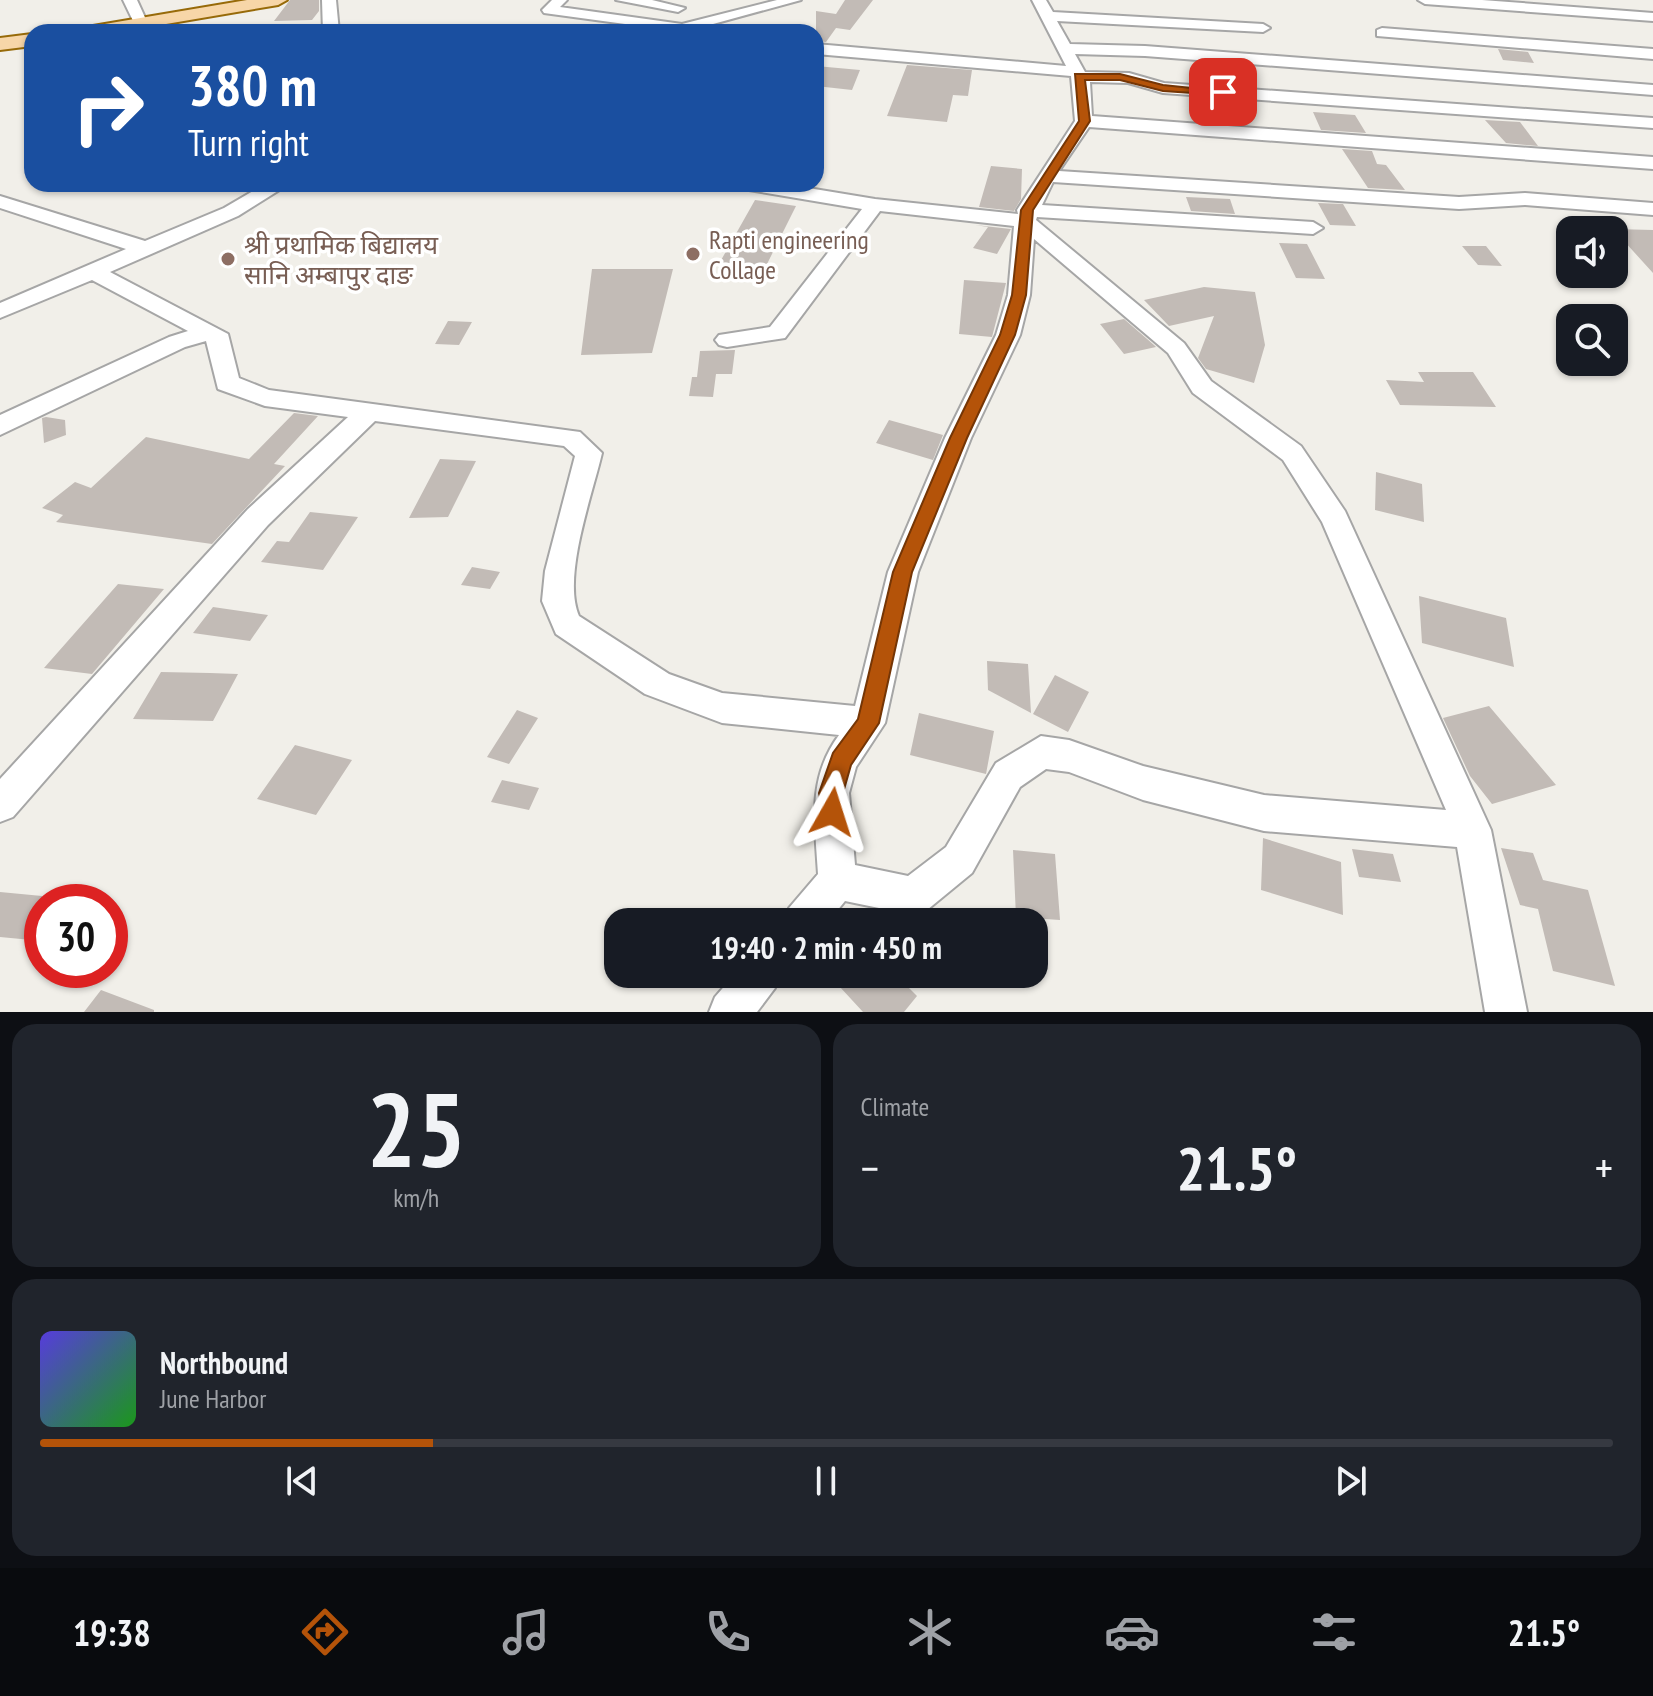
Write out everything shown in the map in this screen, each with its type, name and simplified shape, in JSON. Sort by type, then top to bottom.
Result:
[{"type":"main road","points":[[141,24],[278,0]]},
{"type":"main road","points":[[0,44],[24,41]]},
{"type":"street","points":[[130,0],[141,24]]},
{"type":"street","points":[[329,0],[330,24]]},
{"type":"street","points":[[560,0],[549,10],[652,24]]},
{"type":"street","points":[[623,0],[734,16]]},
{"type":"street","points":[[698,24],[794,0]]},
{"type":"street","points":[[1425,0],[1653,17]]},
{"type":"street","points":[[1044,8],[1263,28]]},
{"type":"street","points":[[814,908],[837,880],[831,793],[841,760],[868,723],[903,572],[958,438],[1008,335],[1019,295],[1026,216],[1046,176],[1084,121],[1074,66],[1044,8]]},
{"type":"street","points":[[1413,16],[1421,33]]},
{"type":"street","points":[[713,20],[719,24]]},
{"type":"street","points":[[1382,33],[1421,33],[1653,54]]},
{"type":"street","points":[[824,50],[1074,66],[1163,88],[1653,123]]},
{"type":"street","points":[[1074,66],[1145,51],[1653,90]]},
{"type":"street","points":[[1084,121],[1507,155],[1653,163]]},
{"type":"street","points":[[1046,176],[1459,203],[1525,199],[1653,209]]},
{"type":"street","points":[[0,311],[231,212],[265,192]]},
{"type":"street","points":[[797,192],[875,205],[1026,216],[1313,228]]},
{"type":"street","points":[[0,202],[147,249]]},
{"type":"street","points":[[727,340],[777,333],[875,205]]},
{"type":"street","points":[[1026,216],[1176,348],[1202,387],[1292,453],[1335,519],[1473,830],[1506,1012]]},
{"type":"street","points":[[94,272],[220,339],[227,383],[265,398],[571,438],[589,453],[560,571],[557,601],[567,625],[657,684],[722,708],[868,723]]},
{"type":"street","points":[[0,426],[177,342],[209,333]]},
{"type":"street","points":[[0,805],[258,517],[371,410]]},
{"type":"street","points":[[837,880],[913,896],[959,860],[1008,775],[1041,752],[1069,756],[1143,783],[1264,813],[1473,830]]},
{"type":"street","points":[[730,1012],[750,988]]},
{"type":"building","points":[[290,0],[319,0],[319,11],[312,20],[274,21]]},
{"type":"building","points":[[845,0],[873,0],[850,30],[836,28],[824,42],[824,24],[816,24],[816,11],[836,14]]},
{"type":"building","points":[[1498,49],[1528,52],[1534,63],[1503,60]]},
{"type":"building","points":[[907,65],[972,70],[968,96],[953,95],[947,122],[887,116]]},
{"type":"building","points":[[824,67],[860,70],[852,90],[824,87]]},
{"type":"building","points":[[1313,112],[1355,115],[1366,133],[1321,130]]},
{"type":"building","points":[[1485,120],[1520,122],[1538,146],[1506,143]]},
{"type":"building","points":[[1342,149],[1372,151],[1377,164],[1386,165],[1405,190],[1368,188]]},
{"type":"building","points":[[991,166],[1022,169],[1021,199],[1014,211],[979,207]]},
{"type":"building","points":[[1186,197],[1230,199],[1235,214],[1191,211]]},
{"type":"building","points":[[755,200],[796,206],[765,268],[720,262]]},
{"type":"building","points":[[1318,203],[1343,204],[1356,226],[1330,225]]},
{"type":"building","points":[[975,225],[1011,229],[997,254],[973,248],[988,227]]},
{"type":"building","points":[[1628,229],[1653,230],[1653,273],[1628,245]]},
{"type":"building","points":[[1279,243],[1307,244],[1325,279],[1296,278]]},
{"type":"building","points":[[1462,246],[1486,246],[1502,266],[1478,265]]},
{"type":"building","points":[[592,269],[673,269],[652,353],[581,355]]},
{"type":"building","points":[[964,280],[1006,283],[992,337],[959,334]]},
{"type":"building","points":[[1204,287],[1255,292],[1265,345],[1254,383],[1206,369],[1198,358],[1214,316],[1169,326],[1144,300]]},
{"type":"building","points":[[1124,319],[1156,347],[1124,354],[1100,324]]},
{"type":"building","points":[[448,321],[472,322],[459,345],[435,344]]},
{"type":"building","points":[[735,350],[732,374],[716,374],[713,397],[689,396],[692,377],[697,377],[700,351]]},
{"type":"building","points":[[1418,372],[1473,372],[1496,407],[1400,405],[1386,380],[1424,382]]},
{"type":"building","points":[[294,413],[318,416],[274,464],[285,466],[212,544],[56,522],[63,515],[42,508],[75,482],[91,488],[146,437],[249,459]]},
{"type":"building","points":[[42,418],[65,420],[66,435],[44,443]]},
{"type":"building","points":[[889,420],[943,435],[933,460],[876,443]]},
{"type":"building","points":[[440,459],[476,461],[448,517],[409,518]]},
{"type":"building","points":[[1376,472],[1422,484],[1424,522],[1375,510]]},
{"type":"building","points":[[310,512],[358,517],[323,570],[261,562],[277,541],[289,542]]},
{"type":"building","points":[[472,567],[500,572],[490,589],[461,585]]},
{"type":"building","points":[[118,584],[164,589],[92,674],[44,668]]},
{"type":"building","points":[[1419,596],[1506,618],[1514,667],[1422,643]]},
{"type":"building","points":[[213,607],[268,615],[250,641],[193,633]]},
{"type":"building","points":[[987,661],[1028,664],[1031,713],[988,690]]},
{"type":"building","points":[[161,672],[238,674],[213,721],[133,719]]},
{"type":"building","points":[[1055,675],[1089,692],[1068,732],[1033,714]]},
{"type":"building","points":[[1489,706],[1556,785],[1492,804],[1470,776],[1443,718]]},
{"type":"building","points":[[517,710],[538,718],[509,764],[487,757]]},
{"type":"building","points":[[919,713],[994,731],[986,774],[910,755]]},
{"type":"building","points":[[295,745],[352,760],[316,815],[257,799]]},
{"type":"building","points":[[502,780],[539,788],[529,810],[491,802]]},
{"type":"building","points":[[1263,838],[1341,862],[1343,915],[1261,890]]},
{"type":"building","points":[[1501,848],[1533,853],[1543,880],[1588,890],[1615,986],[1553,971],[1538,909],[1520,905]]},
{"type":"building","points":[[1352,849],[1393,854],[1401,882],[1359,877]]},
{"type":"building","points":[[1013,850],[1055,854],[1060,920],[1048,919],[1048,908],[1016,908]]},
{"type":"building","points":[[0,892],[24,894],[24,939],[0,937]]},
{"type":"building","points":[[841,988],[909,988],[917,996],[904,1012],[863,1012]]},
{"type":"building","points":[[101,990],[154,1010],[154,1012],[84,1012]]},
{"type":"place","name":"Rapti engineering Collage","points":[[693,254]]},
{"type":"place","name":"श्री प्रथामिक बिद्यालय सानि अम्बापुर दाङ","points":[[228,259]]},
{"type":"route","points":[[832,812],[831,793],[841,760],[868,723],[903,572],[958,438],[1008,335],[1019,295],[1027,210],[1084,121],[1082,81],[1079,77],[1120,77],[1163,88],[1223,92]]}]
